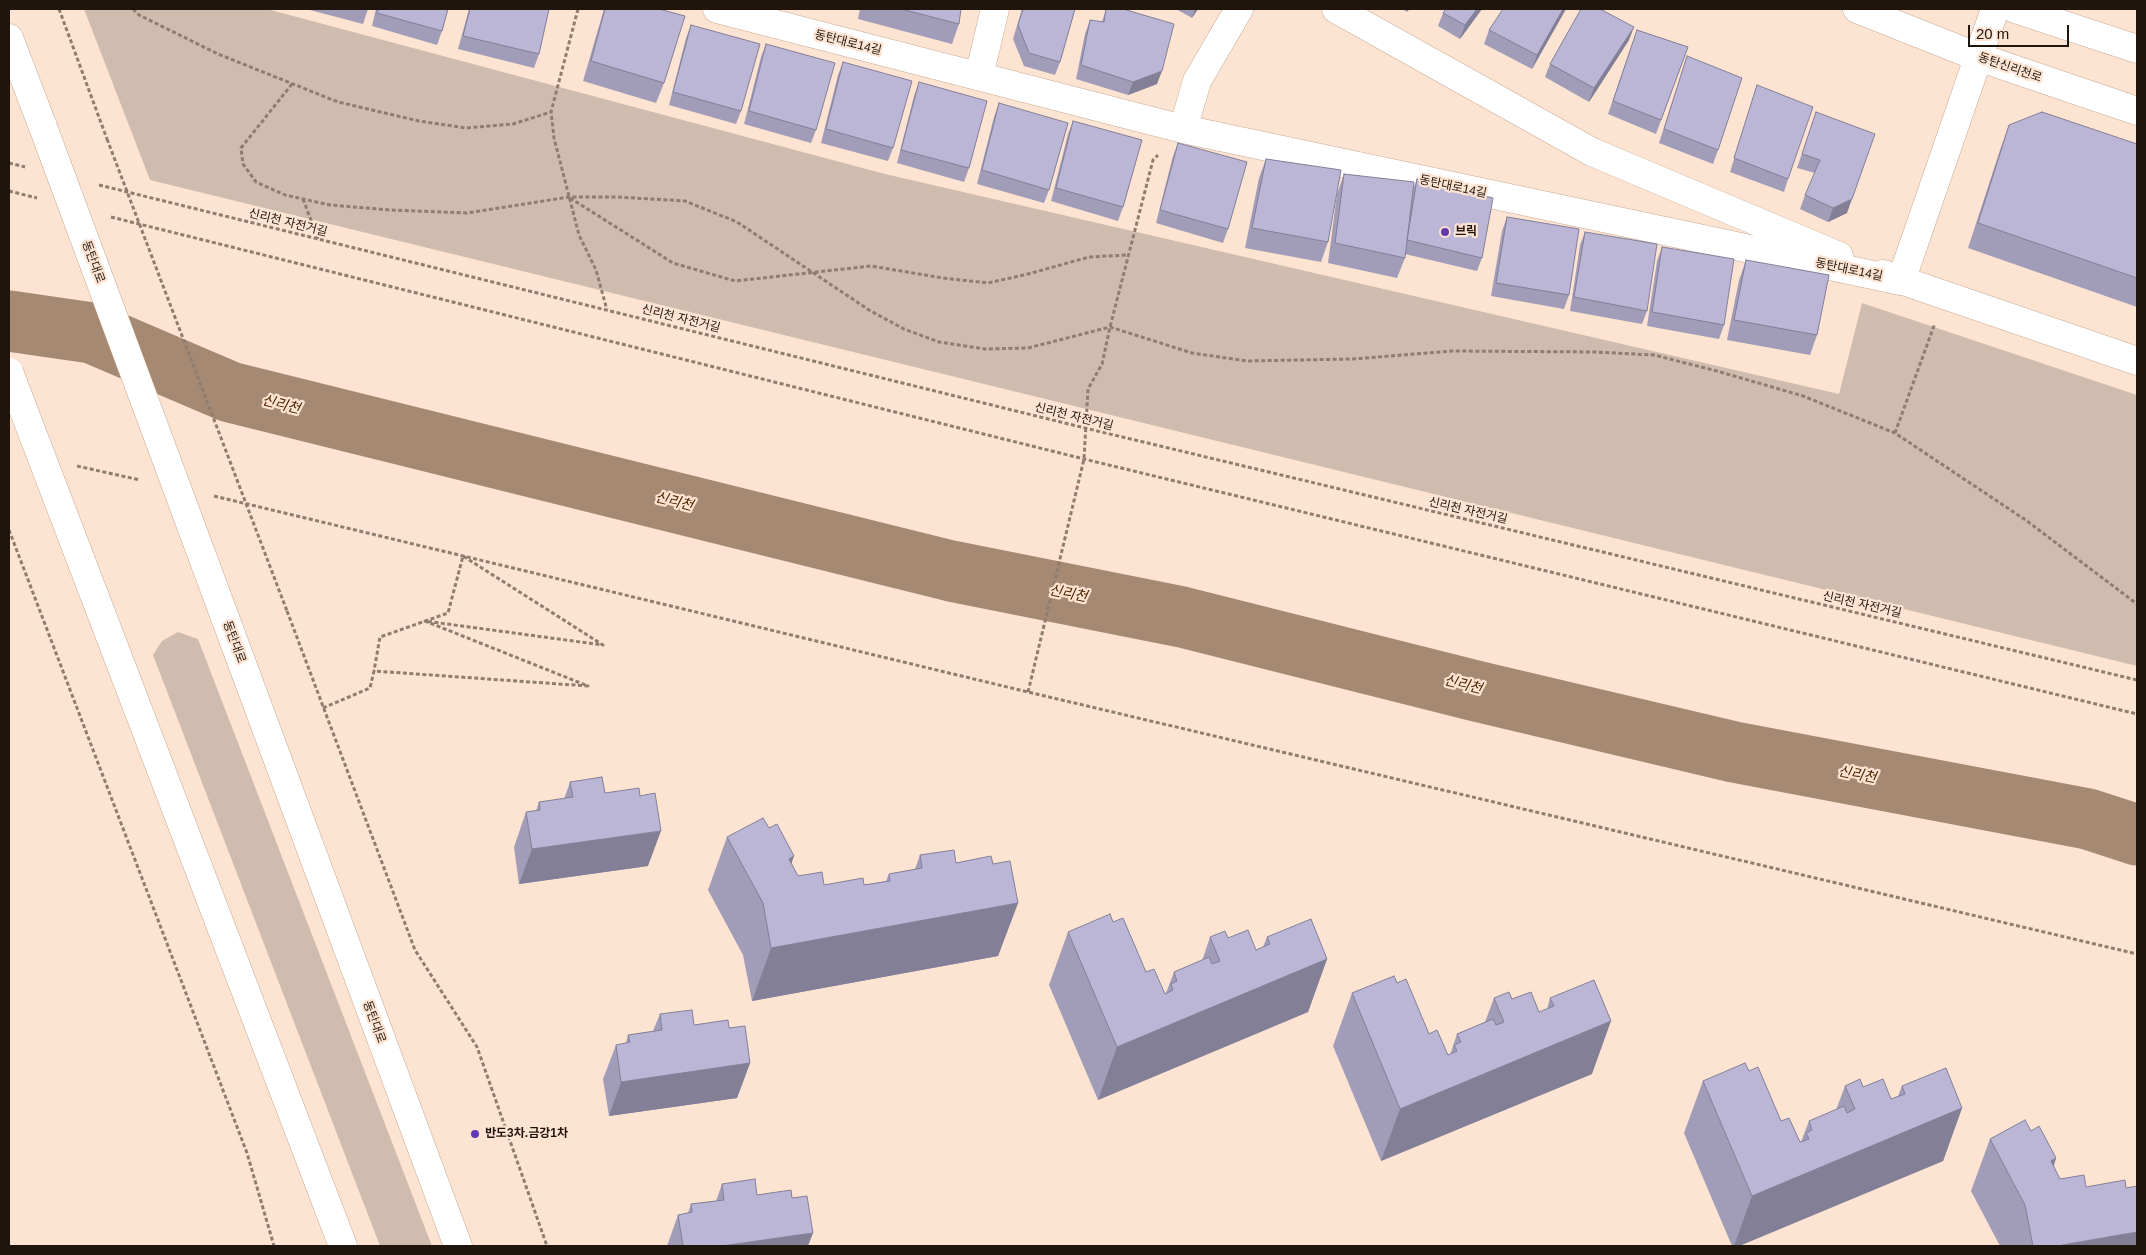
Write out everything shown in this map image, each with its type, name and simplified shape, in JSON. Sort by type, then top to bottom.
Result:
[{"type":"main road","name":"동탄대로14길","points":[[717,9],[1183,129],[1901,281]]},
{"type":"main road","points":[[979,76],[995,9]]},
{"type":"main road","points":[[1183,129],[1198,81],[1239,9]]},
{"type":"main road","name":"동탄대로14길","points":[[1336,9],[1592,152],[1901,281]]},
{"type":"main road","name":"동탄신리천로","points":[[1857,9],[1978,57],[2137,112]]},
{"type":"main road","points":[[1995,9],[1901,281],[2137,361]]},
{"type":"main road","points":[[2015,9],[2137,49]]},
{"type":"main road","name":"동탄대로","points":[[9,38],[458,1246]]},
{"type":"main road","points":[[9,372],[343,1246]]},
{"type":"path","points":[[59,9],[415,950],[477,1047],[547,1246]]},
{"type":"path","points":[[133,9],[139,15],[218,54],[292,84],[338,102],[418,122],[466,128],[513,124],[551,112]]},
{"type":"path","points":[[578,9],[551,112],[554,138],[579,235],[596,270],[607,310]]},
{"type":"path","points":[[292,84],[242,148],[243,164],[256,182],[285,195],[347,207],[467,213],[569,198],[617,197],[685,201],[737,222],[869,310],[904,329],[939,342],[985,349],[1028,348],[1110,327],[1192,354],[1248,361],[1352,359],[1453,351],[1595,352],[1654,355],[1803,396],[1895,433],[2027,521],[2137,604]]},
{"type":"path","points":[[1028,692],[1084,459],[1088,389],[1102,364],[1153,160],[1183,129]]},
{"type":"path","points":[[9,163],[28,168]]},
{"type":"path","name":"신리천 자전거길","points":[[96,184],[1085,428],[2137,680]]},
{"type":"path","points":[[9,191],[38,198]]},
{"type":"path","points":[[569,198],[673,263],[735,281],[871,266],[943,278],[988,282],[1028,274],[1089,257],[1128,255]]},
{"type":"path","points":[[303,199],[318,239]]},
{"type":"path","points":[[106,215],[1084,459],[2137,714]]},
{"type":"path","points":[[1895,433],[1936,320]]},
{"type":"path","points":[[77,466],[145,481]]},
{"type":"path","points":[[213,496],[1028,692],[2137,954]]},
{"type":"path","points":[[9,530],[247,1153],[274,1246]]},
{"type":"path","points":[[323,708],[370,688],[380,637],[448,613],[463,556]]},
{"type":"path","points":[[425,622],[603,645],[463,556]]},
{"type":"path","points":[[374,671],[588,686],[425,622]]},
{"type":"shaded area","points":[[84,9],[267,9],[885,174],[1839,394],[1862,303],[2137,395],[2137,666],[150,180]]},
{"type":"shaded area","points":[[178,632],[198,639],[432,1246],[380,1246],[153,655],[162,641]]},
{"type":"pier","points":[[9,268],[35,271],[40,306],[9,304]]},
{"type":"building","points":[[378,9],[448,9],[442,31],[377,13]]},
{"type":"building","points":[[470,9],[549,9],[539,54],[463,36]]},
{"type":"building","points":[[605,9],[659,9],[685,16],[664,83],[591,61]]},
{"type":"building","points":[[901,9],[961,9],[959,24]]},
{"type":"building","points":[[1023,9],[1075,9],[1060,62],[1029,53],[1018,25]]},
{"type":"building","points":[[1106,9],[1123,9],[1174,24],[1162,71],[1133,82],[1081,65],[1090,20],[1104,22]]},
{"type":"building","points":[[1446,9],[1477,9],[1465,25],[1443,13]]},
{"type":"building","points":[[1503,9],[1563,9],[1537,55],[1489,30]]},
{"type":"building","points":[[1581,9],[1600,9],[1634,27],[1594,88],[1550,64]]},
{"type":"building","points":[[691,25],[760,44],[741,111],[673,92]]},
{"type":"building","points":[[1637,30],[1688,47],[1661,120],[1613,101]]},
{"type":"building","points":[[766,44],[835,63],[816,130],[749,111]]},
{"type":"building","points":[[1687,56],[1742,78],[1718,150],[1664,129]]},
{"type":"building","points":[[843,62],[912,81],[893,148],[826,129]]},
{"type":"building","points":[[919,82],[987,101],[969,168],[901,150]]},
{"type":"building","points":[[1757,85],[1813,107],[1788,179],[1734,158]]},
{"type":"building","points":[[999,103],[1068,123],[1049,190],[982,170]]},
{"type":"building","points":[[1816,112],[1875,134],[1852,199],[1833,208],[1805,195],[1820,160],[1802,154]]},
{"type":"building","points":[[2042,112],[2137,144],[2137,278],[1978,223],[2009,125]]},
{"type":"building","points":[[1073,121],[1142,140],[1123,207],[1056,188]]},
{"type":"building","points":[[1178,143],[1247,162],[1228,229],[1160,210]]},
{"type":"building","points":[[1266,159],[1341,170],[1328,242],[1252,228]]},
{"type":"building","points":[[1344,174],[1414,182],[1405,258],[1335,243]]},
{"type":"building","name":"브릭","points":[[1417,179],[1493,198],[1482,258],[1407,240]]},
{"type":"building","points":[[1507,217],[1579,229],[1569,295],[1496,283]]},
{"type":"building","points":[[1585,232],[1657,244],[1647,311],[1574,297]]},
{"type":"building","points":[[1662,247],[1734,259],[1724,325],[1652,312]]},
{"type":"building","points":[[1746,260],[1829,275],[1817,335],[1734,320]]},
{"type":"building","points":[[602,777],[605,793],[639,788],[640,796],[655,793],[661,831],[532,849],[526,812],[540,810],[539,802],[573,797],[570,782]]},
{"type":"building","points":[[763,818],[769,828],[777,824],[794,856],[789,859],[798,876],[822,872],[824,885],[863,878],[864,885],[890,881],[889,874],[922,868],[920,855],[954,850],[956,863],[991,856],[993,864],[1010,861],[1018,903],[771,948],[763,903],[727,837]]},
{"type":"building","points":[[1110,914],[1113,922],[1123,918],[1146,972],[1154,969],[1165,994],[1173,990],[1171,984],[1177,981],[1174,972],[1209,957],[1212,964],[1220,961],[1210,937],[1225,931],[1228,938],[1248,930],[1256,950],[1270,944],[1267,937],[1311,919],[1327,959],[1117,1047],[1068,932]]},
{"type":"building","points":[[1394,976],[1397,983],[1406,979],[1429,1034],[1437,1030],[1448,1055],[1457,1051],[1454,1045],[1461,1042],[1457,1034],[1493,1019],[1496,1025],[1504,1022],[1494,998],[1509,992],[1512,999],[1531,992],[1539,1012],[1554,1006],[1550,998],[1594,980],[1611,1021],[1400,1109],[1352,993]]},
{"type":"building","points":[[692,1010],[694,1025],[728,1020],[729,1028],[745,1026],[750,1063],[621,1082],[616,1045],[630,1042],[628,1035],[662,1030],[660,1014]]},
{"type":"building","points":[[1745,1063],[1749,1071],[1758,1067],[1781,1121],[1789,1118],[1800,1142],[1809,1139],[1806,1133],[1812,1130],[1809,1121],[1844,1106],[1847,1113],[1855,1109],[1845,1086],[1860,1079],[1863,1087],[1883,1079],[1891,1099],[1905,1094],[1902,1086],[1946,1068],[1962,1108],[1752,1196],[1703,1081]]},
{"type":"building","points":[[2025,1120],[2031,1131],[2039,1126],[2056,1158],[2051,1161],[2060,1179],[2084,1175],[2086,1187],[2125,1180],[2126,1188],[2137,1186],[2137,1232],[2057,1246],[2033,1246],[2025,1205],[1990,1139]]},
{"type":"building","points":[[755,1179],[757,1195],[791,1190],[792,1198],[807,1196],[813,1233],[722,1246],[683,1246],[678,1215],[692,1212],[691,1204],[724,1200],[722,1184]]},
{"type":"waterway","name":"신리천","points":[[9,321],[92,333],[230,392],[951,571],[1182,617],[1476,691],[1734,752],[2088,819],[2137,835]]},
{"type":"place","name":"브릭","points":[[1445,232]]},
{"type":"place","name":"반도3차.금강1차","points":[[475,1134]]}]
